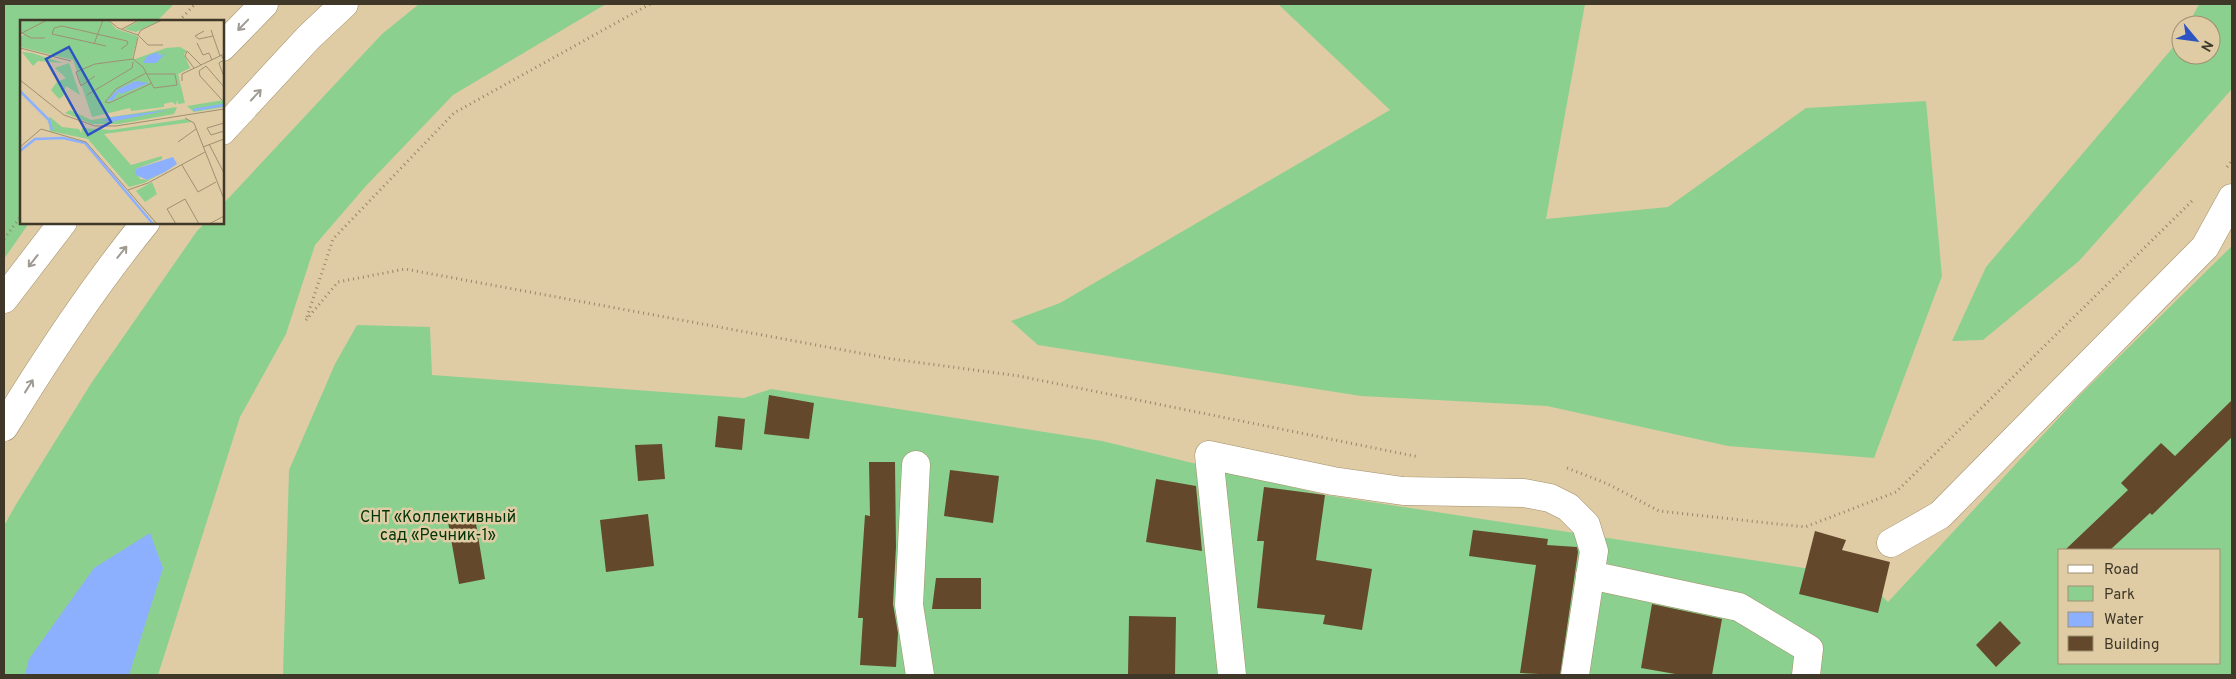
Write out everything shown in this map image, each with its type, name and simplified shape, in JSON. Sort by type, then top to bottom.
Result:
[{"type":"main road","points":[[224,45],[264,4]]},
{"type":"main road","points":[[224,129],[309,37],[344,4]]},
{"type":"main road","points":[[1891,543],[1940,515],[2205,248],[2232,198]]},
{"type":"main road","points":[[4,300],[61,224]]},
{"type":"main road","points":[[4,428],[42,365],[108,270],[144,224]]},
{"type":"main road","points":[[1232,675],[1209,455],[1333,481],[1403,491],[1524,492],[1550,498],[1568,506],[1586,525],[1594,551],[1575,675]]},
{"type":"main road","points":[[916,464],[909,606],[920,675]]},
{"type":"main road","points":[[1590,576],[1739,607],[1809,649],[1806,675]]},
{"type":"path","points":[[180,20],[195,4]]},
{"type":"path","points":[[650,4],[454,114],[333,240],[306,320],[338,282],[405,269],[892,359],[1020,376],[1426,459]]},
{"type":"path","points":[[2225,168],[2232,161]]},
{"type":"path","points":[[1562,468],[1570,469],[1608,484],[1659,511],[1806,527],[1896,492],[2197,196]]},
{"type":"path","points":[[4,239],[20,217]]},
{"type":"green space","points":[[4,4],[174,4],[158,20],[20,20],[20,224],[28,224],[4,259]]},
{"type":"green space","points":[[419,4],[606,4],[453,95],[365,187],[315,245],[286,334],[240,417],[158,675],[4,675],[4,526],[15,506],[92,382],[197,231],[204,224],[224,224],[224,203],[382,34]]},
{"type":"green space","points":[[1278,4],[1585,4],[1546,219],[1668,207],[1806,108],[1926,101],[1942,276],[1874,458],[1728,446],[1547,406],[1361,396],[1038,345],[1011,321],[1060,303],[1390,110]]},
{"type":"green space","points":[[2199,4],[2232,4],[2232,89],[2079,261],[1983,340],[1952,341],[1986,267],[2171,50],[2171,65],[2221,65],[2221,15],[2193,15]]},
{"type":"green space","name":"СНТ «Коллективный сад «Речник-1»","points":[[2232,246],[2232,675],[283,675],[289,470],[335,364],[357,325],[430,327],[432,375],[744,398],[771,389],[1102,441],[1325,495],[1863,577],[1888,602],[2080,395]]},
{"type":"water","points":[[150,533],[163,568],[129,675],[25,675],[29,659],[94,568]]},
{"type":"building","points":[[769,395],[814,403],[809,439],[764,434]]},
{"type":"building","points":[[2232,400],[2232,437],[2152,515],[2150,513],[2111,549],[2066,549],[2128,490],[2121,483],[2161,443],[2175,456]]},
{"type":"building","points":[[718,416],[745,419],[742,450],[715,447]]},
{"type":"building","points":[[662,444],[665,479],[638,481],[635,445]]},
{"type":"building","points":[[869,462],[895,462],[896,547],[893,604],[898,633],[896,667],[860,665],[863,618],[858,618],[865,515],[870,516]]},
{"type":"building","points":[[950,470],[999,476],[993,523],[944,516]]},
{"type":"building","points":[[1156,479],[1196,486],[1202,551],[1146,542]]},
{"type":"building","points":[[1264,487],[1325,495],[1316,560],[1372,569],[1362,630],[1323,624],[1325,615],[1257,608],[1264,541],[1257,541]]},
{"type":"building","points":[[474,511],[485,579],[459,584],[447,516]]},
{"type":"building","points":[[648,514],[654,566],[606,572],[600,520]]},
{"type":"building","points":[[1473,530],[1548,539],[1547,545],[1577,547],[1578,552],[1560,675],[1520,673],[1536,565],[1469,556]]},
{"type":"building","points":[[1815,531],[1846,540],[1842,550],[1890,562],[1878,613],[1799,594]]},
{"type":"building","points":[[936,578],[981,578],[981,609],[932,609]]},
{"type":"building","points":[[1652,604],[1722,619],[1712,675],[1681,675],[1641,668]]},
{"type":"building","points":[[1129,616],[1176,617],[1175,675],[1128,675]]},
{"type":"building","points":[[2000,621],[2021,643],[1996,667],[1976,645]]}]
